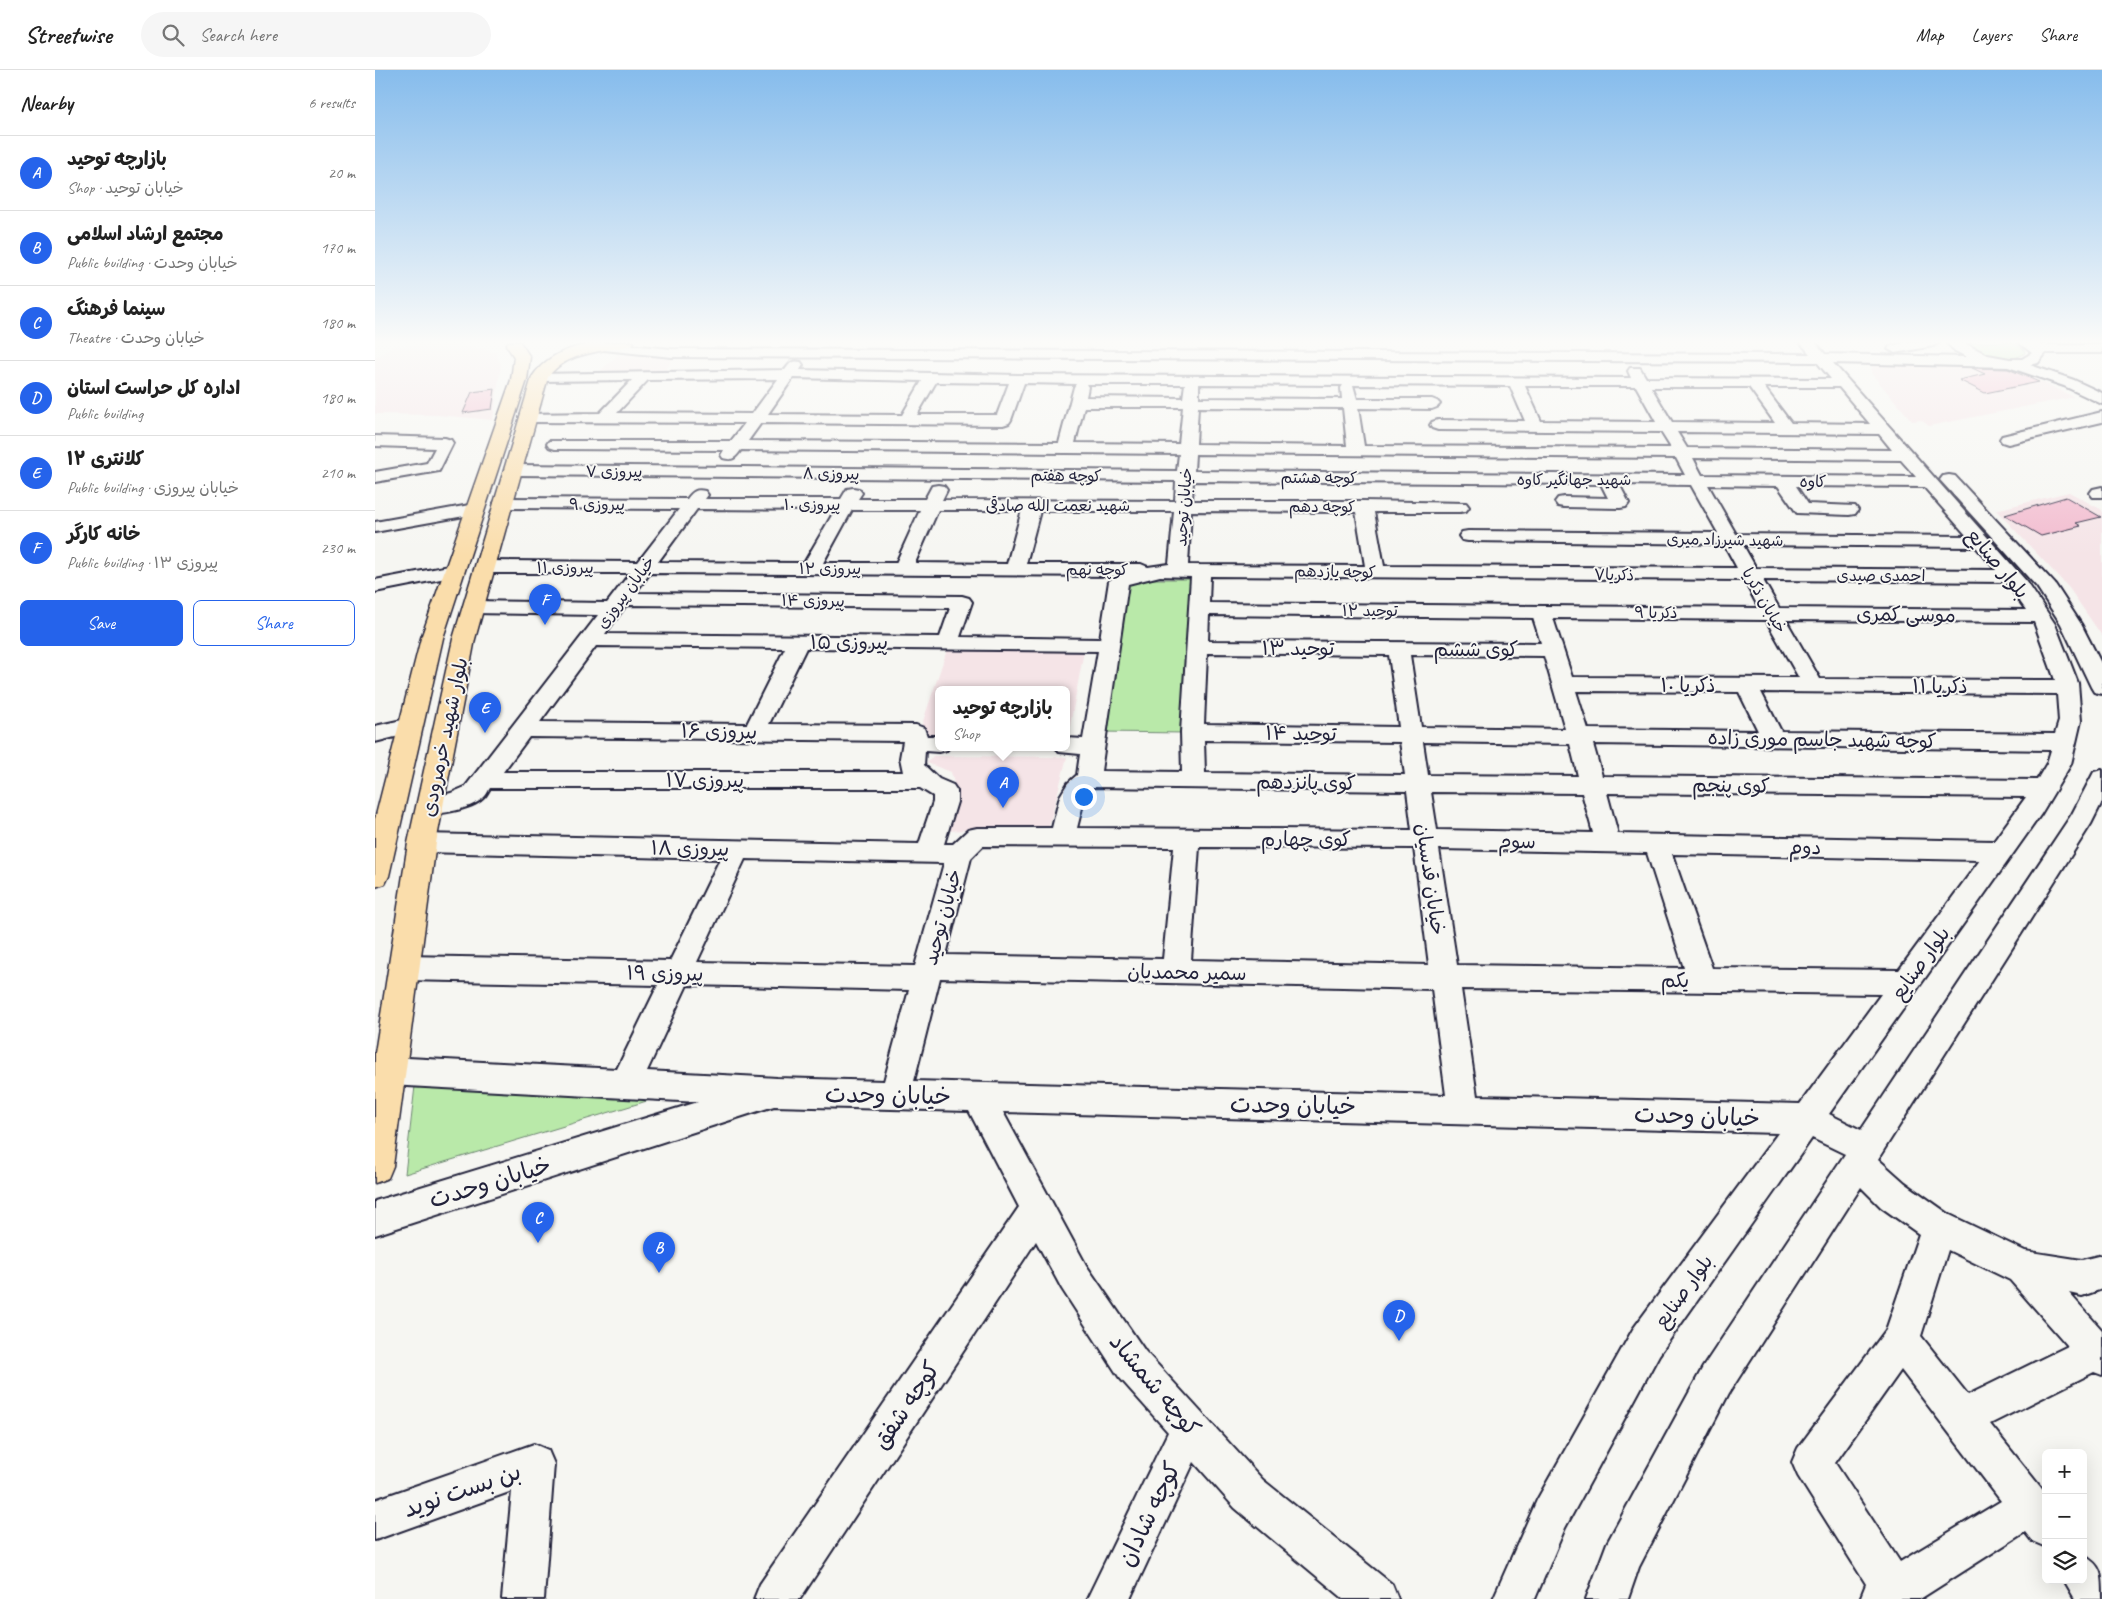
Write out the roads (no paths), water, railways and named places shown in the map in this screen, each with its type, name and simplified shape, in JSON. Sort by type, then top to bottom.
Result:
[{"type":"main road","name":"بلوار شهید خرمرودی","points":[[375,876],[432,638],[508,413]]},
{"type":"main road","name":"بلوار شهید خرمرودی","points":[[375,1166],[422,843],[429,807],[464,638],[529,413]]},
{"type":"street","points":[[604,418],[608,413]]},
{"type":"street","name":"خیابان پیروزی","points":[[429,807],[456,801],[474,793],[760,413]]},
{"type":"street","points":[[907,419],[910,413]]},
{"type":"street","points":[[528,417],[1003,420],[1005,413]]},
{"type":"street","points":[[1066,448],[1074,413]]},
{"type":"street","name":"خیابان توحید","points":[[1185,570],[1183,505],[1190,413]]},
{"type":"street","points":[[1351,413],[1356,450]]},
{"type":"street","points":[[1530,413],[1535,426]]},
{"type":"street","name":"خیابان ذکریا","points":[[1659,413],[1813,686]]},
{"type":"street","points":[[1775,413],[1786,428]]},
{"type":"street","name":"بلوار صنایع","points":[[1514,1599],[1551,1514],[1646,1342],[2033,808],[2059,764],[2070,721],[2067,687],[2044,624],[2011,576],[1870,413]]},
{"type":"street","name":"بلوار صنایع","points":[[1880,413],[2045,584],[2077,635],[2102,688]]},
{"type":"street","points":[[2008,439],[2102,417]]},
{"type":"street","points":[[1438,425],[1882,429]]},
{"type":"street","points":[[375,441],[445,443],[433,467],[375,477]]},
{"type":"street","points":[[555,444],[1905,455]]},
{"type":"street","name":"پیروزی ۷","points":[[513,470],[716,472]]},
{"type":"street","points":[[575,504],[605,471]]},
{"type":"street","name":"پیروزی ۸","points":[[716,472],[946,474]]},
{"type":"street","points":[[811,568],[864,474]]},
{"type":"street","points":[[903,568],[946,474]]},
{"type":"street","name":"کوچه هفتم","points":[[946,474],[1185,477]]},
{"type":"street","name":"کوچه هشتم","points":[[1185,477],[1452,478]]},
{"type":"street","name":"شهید جهانگیر کاوه","points":[[1452,478],[1696,479]]},
{"type":"street","points":[[1554,478],[1577,537]]},
{"type":"street","points":[[1564,502],[1619,503],[1607,479]]},
{"type":"street","name":"کاوه","points":[[1696,479],[1929,482]]},
{"type":"street","points":[[1783,480],[1803,509],[1849,510]]},
{"type":"street","points":[[1827,481],[1871,540]]},
{"type":"street","name":"پیروزی ۹","points":[[503,503],[691,504]]},
{"type":"street","name":"پیروزی ۱۰","points":[[691,504],[932,504]]},
{"type":"street","name":"شهید نعمت الله صادقی","points":[[932,504],[1183,505]]},
{"type":"street","points":[[1015,569],[1033,504]]},
{"type":"street","name":"کوچه دهم","points":[[1183,505],[1460,507]]},
{"type":"street","points":[[1364,506],[1375,572]]},
{"type":"street","points":[[375,527],[475,509]]},
{"type":"street","name":"شهید شیرزاد میری","points":[[1468,536],[1982,542]]},
{"type":"street","name":"پیروزی ۱۱","points":[[485,567],[645,566]]},
{"type":"street","name":"پیروزی ۱۲","points":[[645,566],[1015,569]]},
{"type":"street","name":"کوچه نهم","points":[[1015,569],[1185,570]]},
{"type":"street","points":[[375,586],[454,570]]},
{"type":"street","name":"خیابان توحید","points":[[1089,778],[1119,581],[1131,576],[1185,570],[1201,574],[1192,732],[1194,781]]},
{"type":"street","name":"کوچه یازدهم","points":[[1185,570],[1477,572]]},
{"type":"street","name":"ذکریا۷","points":[[1477,572],[1751,575]]},
{"type":"street","points":[[1511,573],[1553,650],[1609,843]]},
{"type":"street","name":"احمدی صیدی","points":[[1751,575],[2011,576]]},
{"type":"street","name":"پیروزی ۱۴","points":[[617,604],[962,602],[948,643]]},
{"type":"street","points":[[473,607],[617,604]]},
{"type":"street","name":"توحید ۱۲","points":[[1199,609],[1531,611]]},
{"type":"street","name":"ذکریا ۹","points":[[1531,611],[1772,612]]},
{"type":"street","name":"موسی کمری","points":[[1772,612],[2044,624],[2077,635]]},
{"type":"street","name":"پیروزی ۱۵","points":[[589,640],[1109,645]]},
{"type":"street","points":[[754,732],[799,642]]},
{"type":"street","name":"توحید ۱۳","points":[[1197,647],[1399,649]]},
{"type":"street","name":"کوی ششم","points":[[1399,649],[1553,650]]},
{"type":"street","name":"خیابان قدسیان","points":[[1399,649],[1463,1109]]},
{"type":"street","name":"ذکریا ۱۰","points":[[1563,684],[1813,686]]},
{"type":"street","points":[[1746,685],[1774,739]]},
{"type":"street","name":"ذکریا ۱۱","points":[[1813,686],[2067,687]]},
{"type":"street","points":[[375,734],[411,726]]},
{"type":"street","name":"پیروزی ۱۶","points":[[522,729],[754,732],[915,738],[935,743]]},
{"type":"street","name":"توحید ۱۴","points":[[1192,732],[1579,736]]},
{"type":"street","name":"کوچه شهید جاسم موری زاده","points":[[1579,736],[2064,742]]},
{"type":"street","name":"خیابان توحید","points":[[915,738],[912,758],[913,768],[926,780],[945,790],[945,802],[929,853]]},
{"type":"street","points":[[1070,746],[1093,747]]},
{"type":"street","points":[[1063,837],[1068,808],[1080,783],[1089,778],[1194,781]]},
{"type":"street","name":"پیروزی ۱۷","points":[[484,780],[926,780]]},
{"type":"street","name":"کوی پانزدهم","points":[[1194,781],[1417,783]]},
{"type":"street","name":"کوی پنجم","points":[[1417,783],[2044,789]]},
{"type":"street","points":[[1607,1599],[1622,1558],[1716,1380],[2099,794]]},
{"type":"street","name":"خیابان توحید","points":[[895,1095],[959,854],[977,837],[1187,838]]},
{"type":"street","points":[[1176,971],[1187,838]]},
{"type":"street","name":"کوی چهارم","points":[[1187,838],[1425,839]]},
{"type":"street","name":"سوم","points":[[1425,839],[1609,843]]},
{"type":"street","name":"پیروزی ۱۸","points":[[422,843],[959,854]]},
{"type":"street","name":"دوم","points":[[1609,843],[2001,851]]},
{"type":"street","points":[[1656,843],[1702,980]]},
{"type":"street","points":[[626,1084],[737,849]]},
{"type":"street","name":"پیروزی ۱۹","points":[[404,968],[678,973],[928,972]]},
{"type":"street","name":"سمیر محمدیان","points":[[928,972],[1176,971],[1445,977]]},
{"type":"street","name":"یکم","points":[[1445,977],[1906,982]]},
{"type":"street","name":"خیابان وحدت","points":[[389,1071],[777,1092],[1808,1119]]},
{"type":"street","name":"خیابان وحدت","points":[[375,1218],[777,1092]]},
{"type":"street","name":"کوچه شمشاد","points":[[978,1097],[1074,1276],[1132,1364],[1249,1494],[1377,1599]]},
{"type":"street","points":[[1808,1119],[1862,1156],[1893,1195],[1938,1227],[2022,1268],[2082,1278],[2102,1272]]},
{"type":"street","name":"کوچه شفق","points":[[775,1599],[1037,1210]]},
{"type":"street","points":[[1901,1340],[2038,1517],[1891,1596],[1812,1462],[1901,1340],[1938,1227]]},
{"type":"street","points":[[1962,1418],[2099,1354],[2022,1268]]},
{"type":"street","name":"کوچه شادان","points":[[1108,1599],[1190,1428]]},
{"type":"street","name":"بن بست نوید","points":[[375,1520],[534,1464],[523,1599]]},
{"type":"place","name":"خانه کارگر","points":[[545,625]]},
{"type":"place","name":"کلانتری ۱۲","points":[[485,733]]},
{"type":"place","name":"بازارچه توحید","points":[[1003,808]]},
{"type":"place","name":"سینما فرهنگ","points":[[538,1243]]},
{"type":"place","name":"مجتمع ارشاد اسلامی","points":[[659,1273]]},
{"type":"place","name":"اداره کل حراست استان","points":[[1399,1341]]}]
